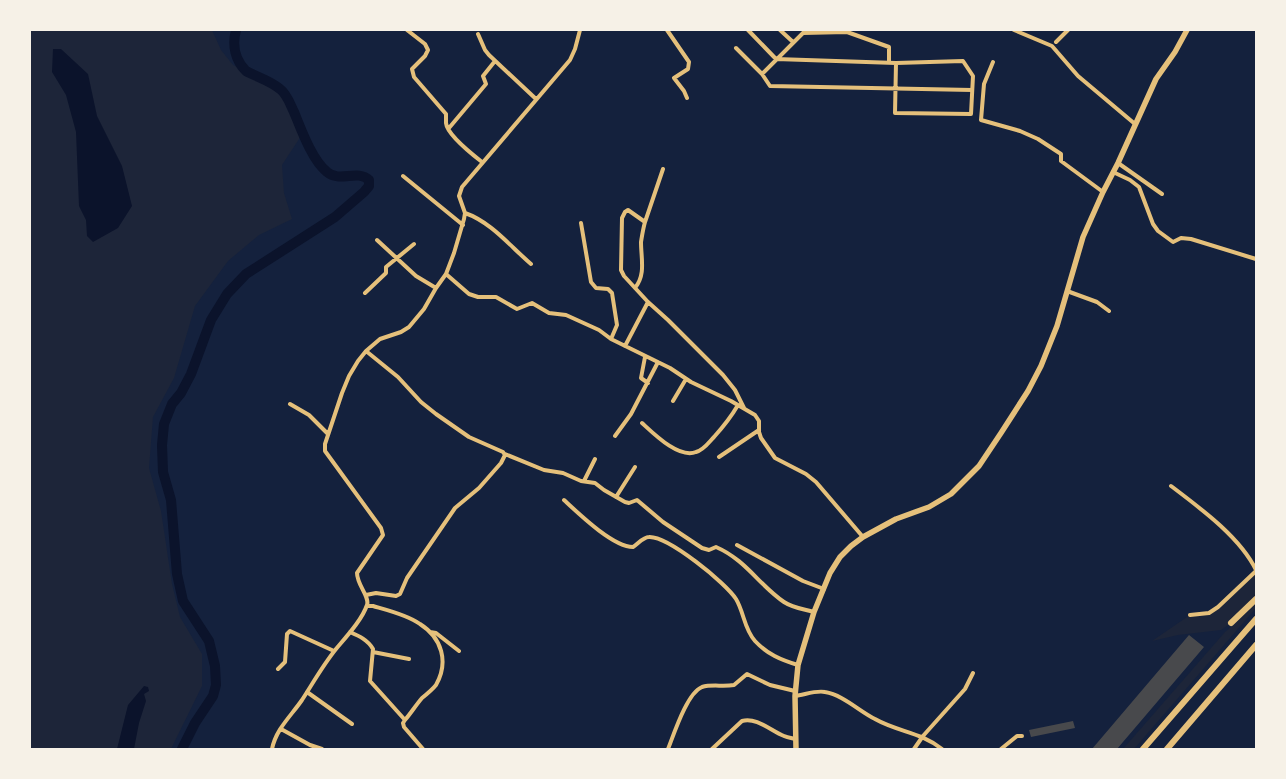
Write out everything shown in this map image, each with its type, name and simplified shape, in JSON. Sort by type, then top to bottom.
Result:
[{"type":"highway","points":[[1232,624],[1256,599]]},
{"type":"highway","points":[[1143,749],[1256,619]]},
{"type":"highway","points":[[1167,749],[1256,644]]},
{"type":"main road","points":[[796,749],[795,694],[798,664],[814,612],[830,573],[840,557],[851,546],[896,519],[929,507],[951,494],[979,466],[1028,391],[1041,366],[1057,326],[1083,236],[1156,79],[1175,52],[1187,30]]},
{"type":"street","points":[[407,30],[425,44],[428,50],[425,56],[412,69],[414,77],[446,114],[446,124],[449,128],[466,148],[482,162]]},
{"type":"street","points":[[272,749],[276,737],[288,716],[367,606],[368,600],[360,588],[357,573],[381,539],[383,532],[325,451],[328,434],[349,376],[366,352],[380,339],[401,332],[409,327],[424,309],[446,274],[463,225],[465,213],[459,196],[460,191],[482,162],[570,60],[580,30]]},
{"type":"street","points":[[667,30],[688,62],[688,69],[674,78],[687,98]]},
{"type":"street","points":[[748,30],[776,59],[889,63],[962,61],[973,76],[971,114],[895,113],[896,63]]},
{"type":"street","points":[[780,30],[793,42]]},
{"type":"street","points":[[1014,30],[1054,44],[1078,76],[1135,124]]},
{"type":"street","points":[[1054,44],[1068,30]]},
{"type":"street","points":[[762,74],[804,31],[846,31],[889,47],[889,63]]},
{"type":"street","points":[[478,34],[485,50],[536,99]]},
{"type":"street","points":[[736,48],[762,74],[770,86],[972,90]]},
{"type":"street","points":[[449,128],[486,84],[483,76],[495,61]]},
{"type":"street","points":[[993,62],[984,84],[981,120],[1020,131],[1038,139],[1061,154],[1061,162],[1103,192]]},
{"type":"street","points":[[1118,163],[1162,194]]},
{"type":"street","points":[[635,288],[641,278],[643,259],[641,243],[645,222],[663,169]]},
{"type":"street","points":[[1114,172],[1139,187],[1156,229],[1170,241],[1175,242],[1183,238],[1192,239],[1256,258]]},
{"type":"street","points":[[403,176],[463,225]]},
{"type":"street","points":[[645,222],[628,210],[625,212],[622,218],[621,270],[648,302],[723,375],[735,390],[744,408]]},
{"type":"street","points":[[465,213],[494,231],[531,264]]},
{"type":"street","points":[[581,223],[591,282],[596,288],[608,289],[612,293],[617,324],[611,339]]},
{"type":"street","points":[[377,240],[405,268],[422,281],[436,288]]},
{"type":"street","points":[[365,293],[386,273],[386,268],[414,244]]},
{"type":"street","points":[[446,274],[471,295],[496,297],[515,308],[528,303],[533,304],[549,312],[572,317],[744,408],[759,421],[761,438],[775,458],[806,474],[816,482],[864,537]]},
{"type":"street","points":[[1067,291],[1097,302],[1110,311]]},
{"type":"street","points":[[625,346],[648,302]]},
{"type":"street","points":[[366,352],[398,377],[421,402],[469,437],[544,470],[563,473],[595,483],[629,503],[637,500],[663,522],[702,548],[709,550],[716,548],[732,555],[783,602],[814,612]]},
{"type":"street","points":[[645,357],[641,378],[648,383]]},
{"type":"street","points":[[615,436],[631,414],[658,362]]},
{"type":"street","points":[[673,401],[686,378]]},
{"type":"street","points":[[290,404],[309,415],[328,434]]},
{"type":"street","points":[[642,423],[666,444],[685,453],[696,453],[720,430],[738,405]]},
{"type":"street","points":[[719,457],[759,430]]},
{"type":"street","points":[[366,595],[376,593],[396,596],[400,594],[407,578],[455,508],[479,488],[505,454]]},
{"type":"street","points":[[584,481],[595,459]]},
{"type":"street","points":[[616,497],[636,467]]},
{"type":"street","points":[[1171,486],[1202,510],[1228,535],[1248,557],[1256,570],[1218,607],[1209,613],[1190,615]]},
{"type":"street","points":[[564,500],[585,520],[603,533],[627,546],[633,547],[645,538],[652,537],[677,549],[707,570],[720,580],[737,601],[748,630],[755,641],[775,657],[798,664]]},
{"type":"street","points":[[737,545],[802,581],[824,589]]},
{"type":"street","points":[[367,606],[373,606],[420,623],[439,644],[444,661],[440,677],[435,687],[424,696],[403,723],[404,727],[423,749]]},
{"type":"street","points":[[278,669],[285,662],[287,634],[290,631],[334,651]]},
{"type":"street","points":[[350,632],[370,644],[373,648],[370,681],[405,720]]},
{"type":"street","points":[[430,632],[436,633],[459,651]]},
{"type":"street","points":[[373,652],[409,659]]},
{"type":"street","points":[[914,749],[923,736],[965,689],[973,673]]},
{"type":"street","points":[[668,749],[692,696],[701,688],[708,686],[734,685],[746,674],[795,694],[825,692],[849,702],[876,720],[900,730],[923,736],[942,749]]},
{"type":"street","points":[[307,692],[352,724]]},
{"type":"street","points":[[712,749],[742,721],[747,720],[757,722],[784,736],[796,739]]},
{"type":"street","points":[[281,729],[310,745],[322,749]]},
{"type":"street","points":[[1001,749],[1017,736],[1022,736]]},
{"type":"shaded area","points":[[30,30],[212,30],[221,50],[233,65],[281,90],[290,104],[303,133],[282,165],[284,193],[292,219],[259,235],[228,261],[195,306],[174,378],[153,417],[149,468],[161,511],[172,584],[180,617],[202,654],[202,686],[171,749],[30,749]]},
{"type":"shaded area","points":[[53,49],[61,49],[88,74],[97,116],[122,166],[132,206],[118,228],[93,242],[87,236],[86,220],[79,206],[76,132],[66,95],[52,72]]},
{"type":"shaded area","points":[[1256,571],[1256,599],[1221,630],[1178,635],[1152,641],[1190,615],[1209,613]]},
{"type":"shaded area","points":[[1256,604],[1256,608],[1134,749],[1123,749],[1225,632]]},
{"type":"shaded area","points":[[144,686],[148,687],[149,691],[144,694],[146,701],[134,749],[117,749],[128,705]]},
{"type":"building","points":[[1189,635],[1204,647],[1117,749],[1092,749]]},
{"type":"building","points":[[1073,721],[1075,728],[1031,737],[1029,730]]},
{"type":"waterway","points":[[182,749],[195,723],[213,696],[216,685],[215,666],[209,641],[183,601],[177,574],[171,500],[163,472],[162,445],[164,424],[172,404],[181,393],[191,374],[211,320],[227,294],[246,274],[335,217],[369,186],[369,180],[364,177],[332,175],[322,167],[308,144],[285,94],[280,89],[242,67],[237,57],[234,41],[236,30]]}]
